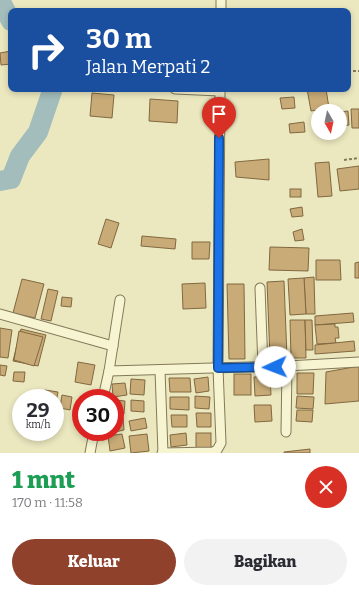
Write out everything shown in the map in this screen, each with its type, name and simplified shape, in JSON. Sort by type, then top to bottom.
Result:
[{"type":"street","points":[[160,370],[162,453],[213,452],[219,448],[221,443],[218,368],[220,92]]},
{"type":"street","points":[[260,288],[263,367]]},
{"type":"street","points":[[105,389],[120,300]]},
{"type":"street","points":[[0,314],[113,346]]},
{"type":"street","points":[[109,372],[359,362]]},
{"type":"street","points":[[286,432],[287,366]]},
{"type":"street","points":[[90,453],[92,441]]},
{"type":"path","points":[[344,160],[359,158]]},
{"type":"building","points":[[8,52],[8,64],[1,65],[0,53]]},
{"type":"building","points":[[308,92],[326,92],[328,104],[311,104],[311,111]]},
{"type":"building","points":[[92,93],[114,95],[112,118],[90,116]]},
{"type":"building","points":[[294,97],[295,108],[282,109],[280,98]]},
{"type":"building","points":[[150,99],[178,101],[177,123],[149,121]]},
{"type":"building","points":[[351,109],[359,109],[359,128],[352,128]]},
{"type":"building","points":[[347,111],[349,125],[347,125]]},
{"type":"building","points":[[304,122],[305,132],[290,133],[289,124]]},
{"type":"building","points":[[269,159],[269,180],[236,177],[235,162]]},
{"type":"building","points":[[329,162],[332,196],[318,197],[315,163]]},
{"type":"building","points":[[359,166],[359,189],[340,191],[337,169]]},
{"type":"building","points":[[290,189],[301,189],[301,197],[290,197]]},
{"type":"building","points":[[302,207],[303,216],[292,217],[290,209]]},
{"type":"building","points":[[106,219],[119,223],[111,248],[98,244]]},
{"type":"building","points":[[302,229],[304,240],[295,241],[293,232]]},
{"type":"building","points":[[142,236],[176,239],[175,249],[141,246]]},
{"type":"building","points":[[192,242],[210,242],[209,259],[192,259]]},
{"type":"building","points":[[270,247],[309,248],[308,271],[269,270]]},
{"type":"building","points":[[316,260],[340,260],[341,280],[316,280]]},
{"type":"building","points":[[359,262],[359,278],[355,278],[355,263]]},
{"type":"building","points":[[314,277],[315,314],[306,314],[304,278]]},
{"type":"building","points":[[304,278],[306,314],[290,315],[288,279]]},
{"type":"building","points":[[22,279],[44,284],[35,318],[13,313]]},
{"type":"building","points":[[284,281],[287,358],[270,358],[267,282]]},
{"type":"building","points":[[205,283],[206,308],[183,309],[182,284]]},
{"type":"building","points":[[227,284],[244,284],[245,359],[229,359]]},
{"type":"building","points":[[48,289],[58,291],[51,321],[41,319]]},
{"type":"building","points":[[62,297],[72,298],[71,307],[61,306]]},
{"type":"building","points":[[353,313],[354,322],[315,325],[315,316]]},
{"type":"building","points":[[290,320],[305,320],[306,358],[291,358]]},
{"type":"building","points":[[305,320],[312,320],[313,350],[306,350]]},
{"type":"building","points":[[335,324],[335,327],[338,327],[339,338],[335,338],[336,343],[317,344],[315,325]]},
{"type":"building","points":[[0,328],[12,330],[8,358],[0,357]]},
{"type":"building","points":[[21,329],[46,335],[38,366],[13,361]]},
{"type":"building","points":[[19,331],[43,337],[34,366],[14,360]]},
{"type":"building","points":[[354,341],[355,351],[315,354],[315,345]]},
{"type":"building","points":[[78,362],[95,365],[91,385],[75,382]]},
{"type":"building","points":[[0,365],[7,366],[5,376],[0,375]]},
{"type":"building","points":[[359,366],[359,401],[325,404],[326,372]]},
{"type":"building","points":[[14,372],[25,372],[24,382],[13,381]]},
{"type":"building","points":[[297,373],[314,373],[313,394],[297,394]]},
{"type":"building","points":[[234,374],[251,374],[251,395],[234,395]]},
{"type":"building","points":[[270,376],[271,395],[255,396],[254,377]]},
{"type":"building","points":[[208,377],[209,391],[196,393],[194,379]]},
{"type":"building","points":[[169,378],[190,378],[191,392],[170,392]]},
{"type":"building","points":[[131,379],[145,380],[144,395],[130,394]]},
{"type":"building","points":[[125,383],[127,395],[124,395],[124,389],[112,389],[112,384]]},
{"type":"building","points":[[64,395],[72,397],[70,410],[64,409]]},
{"type":"building","points":[[195,396],[210,397],[209,409],[195,408]]},
{"type":"building","points":[[297,396],[314,397],[313,409],[296,408]]},
{"type":"building","points":[[170,397],[189,397],[189,410],[170,409]]},
{"type":"building","points":[[131,400],[144,401],[144,412],[131,411]]},
{"type":"building","points":[[254,405],[271,405],[272,421],[255,422]]},
{"type":"building","points":[[297,410],[313,410],[312,422],[296,421]]},
{"type":"building","points":[[196,413],[211,413],[211,427],[197,427]]},
{"type":"building","points":[[171,415],[187,415],[187,427],[172,427]]},
{"type":"building","points":[[145,418],[147,428],[131,431],[129,421]]},
{"type":"building","points":[[186,433],[187,445],[171,447],[170,435]]},
{"type":"building","points":[[196,433],[211,433],[211,448],[196,448]]},
{"type":"building","points":[[147,434],[149,451],[131,453],[129,436]]},
{"type":"building","points":[[109,441],[124,441],[125,448],[110,451]]},
{"type":"building","points":[[310,449],[310,453],[284,453],[284,452]]},
{"type":"waterway","points":[[0,0],[8,15]]},
{"type":"waterway","points":[[0,181],[11,179],[20,156],[38,132],[52,92]]},
{"type":"route","points":[[219,138],[218,368],[275,367]]}]
